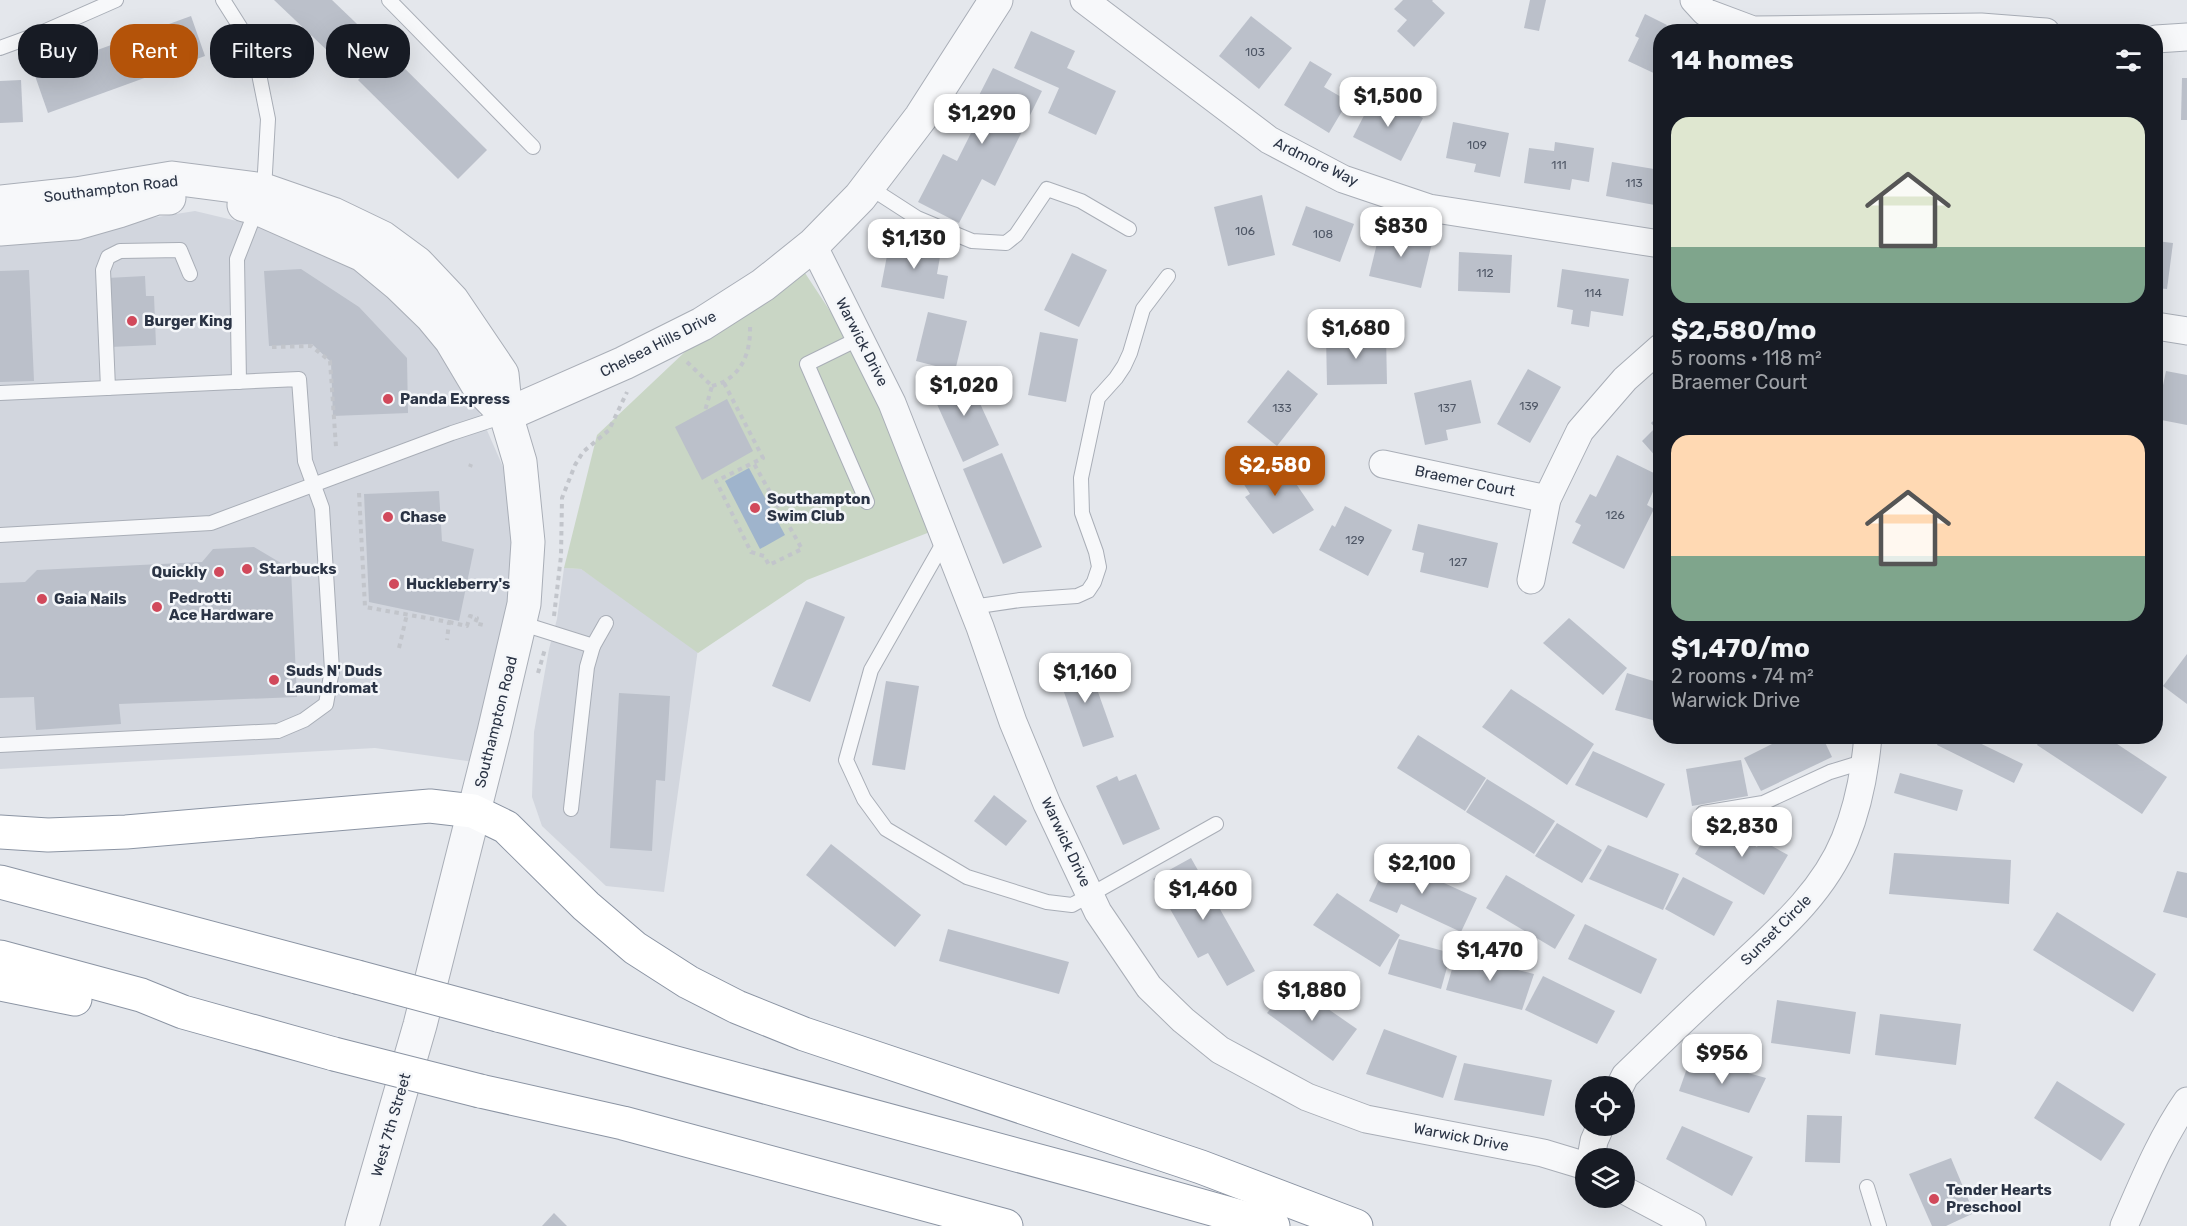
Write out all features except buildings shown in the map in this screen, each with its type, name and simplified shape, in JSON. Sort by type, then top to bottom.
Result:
[{"type":"highway","points":[[0,832],[48,835],[126,832],[430,806],[473,811],[506,826],[586,906],[635,948],[688,982],[737,1007],[804,1034],[1201,1167],[1356,1226]]},
{"type":"highway","points":[[0,882],[1273,1226]]},
{"type":"highway","points":[[0,957],[141,995],[183,1012],[334,1054],[480,1091],[623,1123],[1006,1226]]},
{"type":"highway","points":[[0,984],[138,1013],[183,1012]]},
{"type":"street","name":"Chelsea Hills Drive","points":[[506,416],[624,363],[702,324],[763,285],[813,244],[869,187],[921,117],[996,0]]},
{"type":"street","name":"Ardmore Way","points":[[1084,0],[1269,140],[1343,179],[1429,208],[1653,243]]},
{"type":"street","points":[[1694,0],[1705,12],[1737,24]]},
{"type":"street","points":[[2163,39],[2187,37]]},
{"type":"street","name":"Southampton Road","points":[[0,202],[76,194],[172,178],[261,199],[363,255],[398,284],[432,317],[451,340],[479,387],[506,416],[520,462],[528,542],[524,604],[535,628],[495,732],[420,1025]]},
{"type":"street","name":"Southampton Road","points":[[0,229],[77,223],[119,212],[158,198],[261,199]]},
{"type":"street","name":"Warwick Drive","points":[[813,244],[892,403],[972,607],[1017,732],[1047,804],[1098,912],[1149,987],[1220,1050],[1307,1097],[1366,1119],[1543,1153],[1575,1163]]},
{"type":"street","points":[[2163,327],[2187,331]]},
{"type":"street","points":[[1531,580],[1547,499],[1580,431],[1625,380],[1653,354]]},
{"type":"street","name":"Braemer Court","points":[[1383,464],[1547,499]]},
{"type":"street","name":"Sunset Circle","points":[[1625,1076],[1785,925],[1818,887],[1845,841],[1855,811],[1867,749]]},
{"type":"street","name":"West 7th Street","points":[[362,1226],[420,1025]]},
{"type":"street","points":[[2124,1226],[2155,1155],[2171,1124],[2187,1101]]},
{"type":"street","points":[[1635,1196],[1692,1226]]},
{"type":"lane","points":[[0,48],[41,33],[97,4],[116,0]]},
{"type":"lane","points":[[223,0],[254,49],[268,118],[261,199],[237,259],[238,382]]},
{"type":"lane","points":[[389,0],[533,147]]},
{"type":"lane","points":[[869,187],[917,218],[972,241],[1006,243],[1016,235],[1047,189],[1081,201],[1129,229]]},
{"type":"lane","points":[[108,388],[102,270],[108,257],[120,251],[180,250],[190,273]]},
{"type":"lane","points":[[972,607],[1020,600],[1077,596],[1088,591],[1094,582],[1099,567],[1082,513],[1081,478],[1098,398],[1124,366],[1143,309],[1168,276]]},
{"type":"lane","points":[[860,338],[807,364],[867,502]]},
{"type":"lane","points":[[0,393],[299,379],[305,461],[322,508],[332,670],[326,704],[304,720],[278,731],[0,745]]},
{"type":"lane","points":[[0,535],[211,523],[459,430],[506,416]]},
{"type":"lane","points":[[945,540],[872,670],[846,760],[864,799],[886,829],[967,877],[1047,902],[1072,905],[1216,824]]},
{"type":"lane","points":[[572,809],[587,668],[593,646],[606,623]]},
{"type":"lane","points":[[535,628],[593,646]]},
{"type":"lane","points":[[1703,813],[1763,803],[1830,772],[1867,749]]},
{"type":"lane","points":[[1867,1187],[1879,1226]]},
{"type":"path","points":[[712,386],[724,383],[744,363],[751,341],[750,319],[741,325]]},
{"type":"path","points":[[272,347],[311,346],[330,361],[336,447]]},
{"type":"path","points":[[691,356],[685,359],[712,386]]},
{"type":"path","points":[[724,383],[763,458],[753,462],[716,481],[751,552],[764,556],[770,564],[801,549],[753,462]]},
{"type":"path","points":[[705,411],[712,386]]},
{"type":"path","points":[[537,679],[535,628],[559,582],[562,498],[575,465],[583,452],[609,430],[628,391]]},
{"type":"path","points":[[447,398],[453,402]]},
{"type":"path","points":[[359,493],[365,606],[467,626],[470,616],[477,618],[475,623],[483,625]]},
{"type":"path","points":[[399,648],[407,614]]},
{"type":"path","points":[[447,640],[449,622]]},
{"type":"shaded area","points":[[195,211],[283,232],[346,261],[406,304],[471,394],[511,485],[512,601],[474,762],[375,748],[0,769],[0,238],[87,228]]},
{"type":"shaded area","points":[[564,568],[581,569],[698,649],[664,892],[606,886],[542,826],[532,797],[534,732],[549,649],[557,619]]},
{"type":"green space","points":[[805,273],[859,355],[930,532],[807,580],[698,653],[581,569],[564,568],[597,435],[688,349]]},
{"type":"water","name":"Southampton Swim Club","points":[[749,468],[785,535],[760,549],[725,481]]},
{"type":"place","name":"Burger King","points":[[132,321]]},
{"type":"place","name":"Panda Express","points":[[388,399]]},
{"type":"place","name":"Southampton Swim Club","points":[[755,508]]},
{"type":"place","name":"Chase","points":[[388,517]]},
{"type":"place","name":"Starbucks","points":[[247,569]]},
{"type":"place","name":"Quickly","points":[[219,572]]},
{"type":"place","name":"Huckleberry's","points":[[394,584]]},
{"type":"place","name":"Gaia Nails","points":[[42,599]]},
{"type":"place","name":"Pedrotti Ace Hardware","points":[[157,607]]},
{"type":"place","name":"Suds N' Duds Laundromat","points":[[274,680]]},
{"type":"place","name":"Tender Hearts Preschool","points":[[1934,1199]]}]
